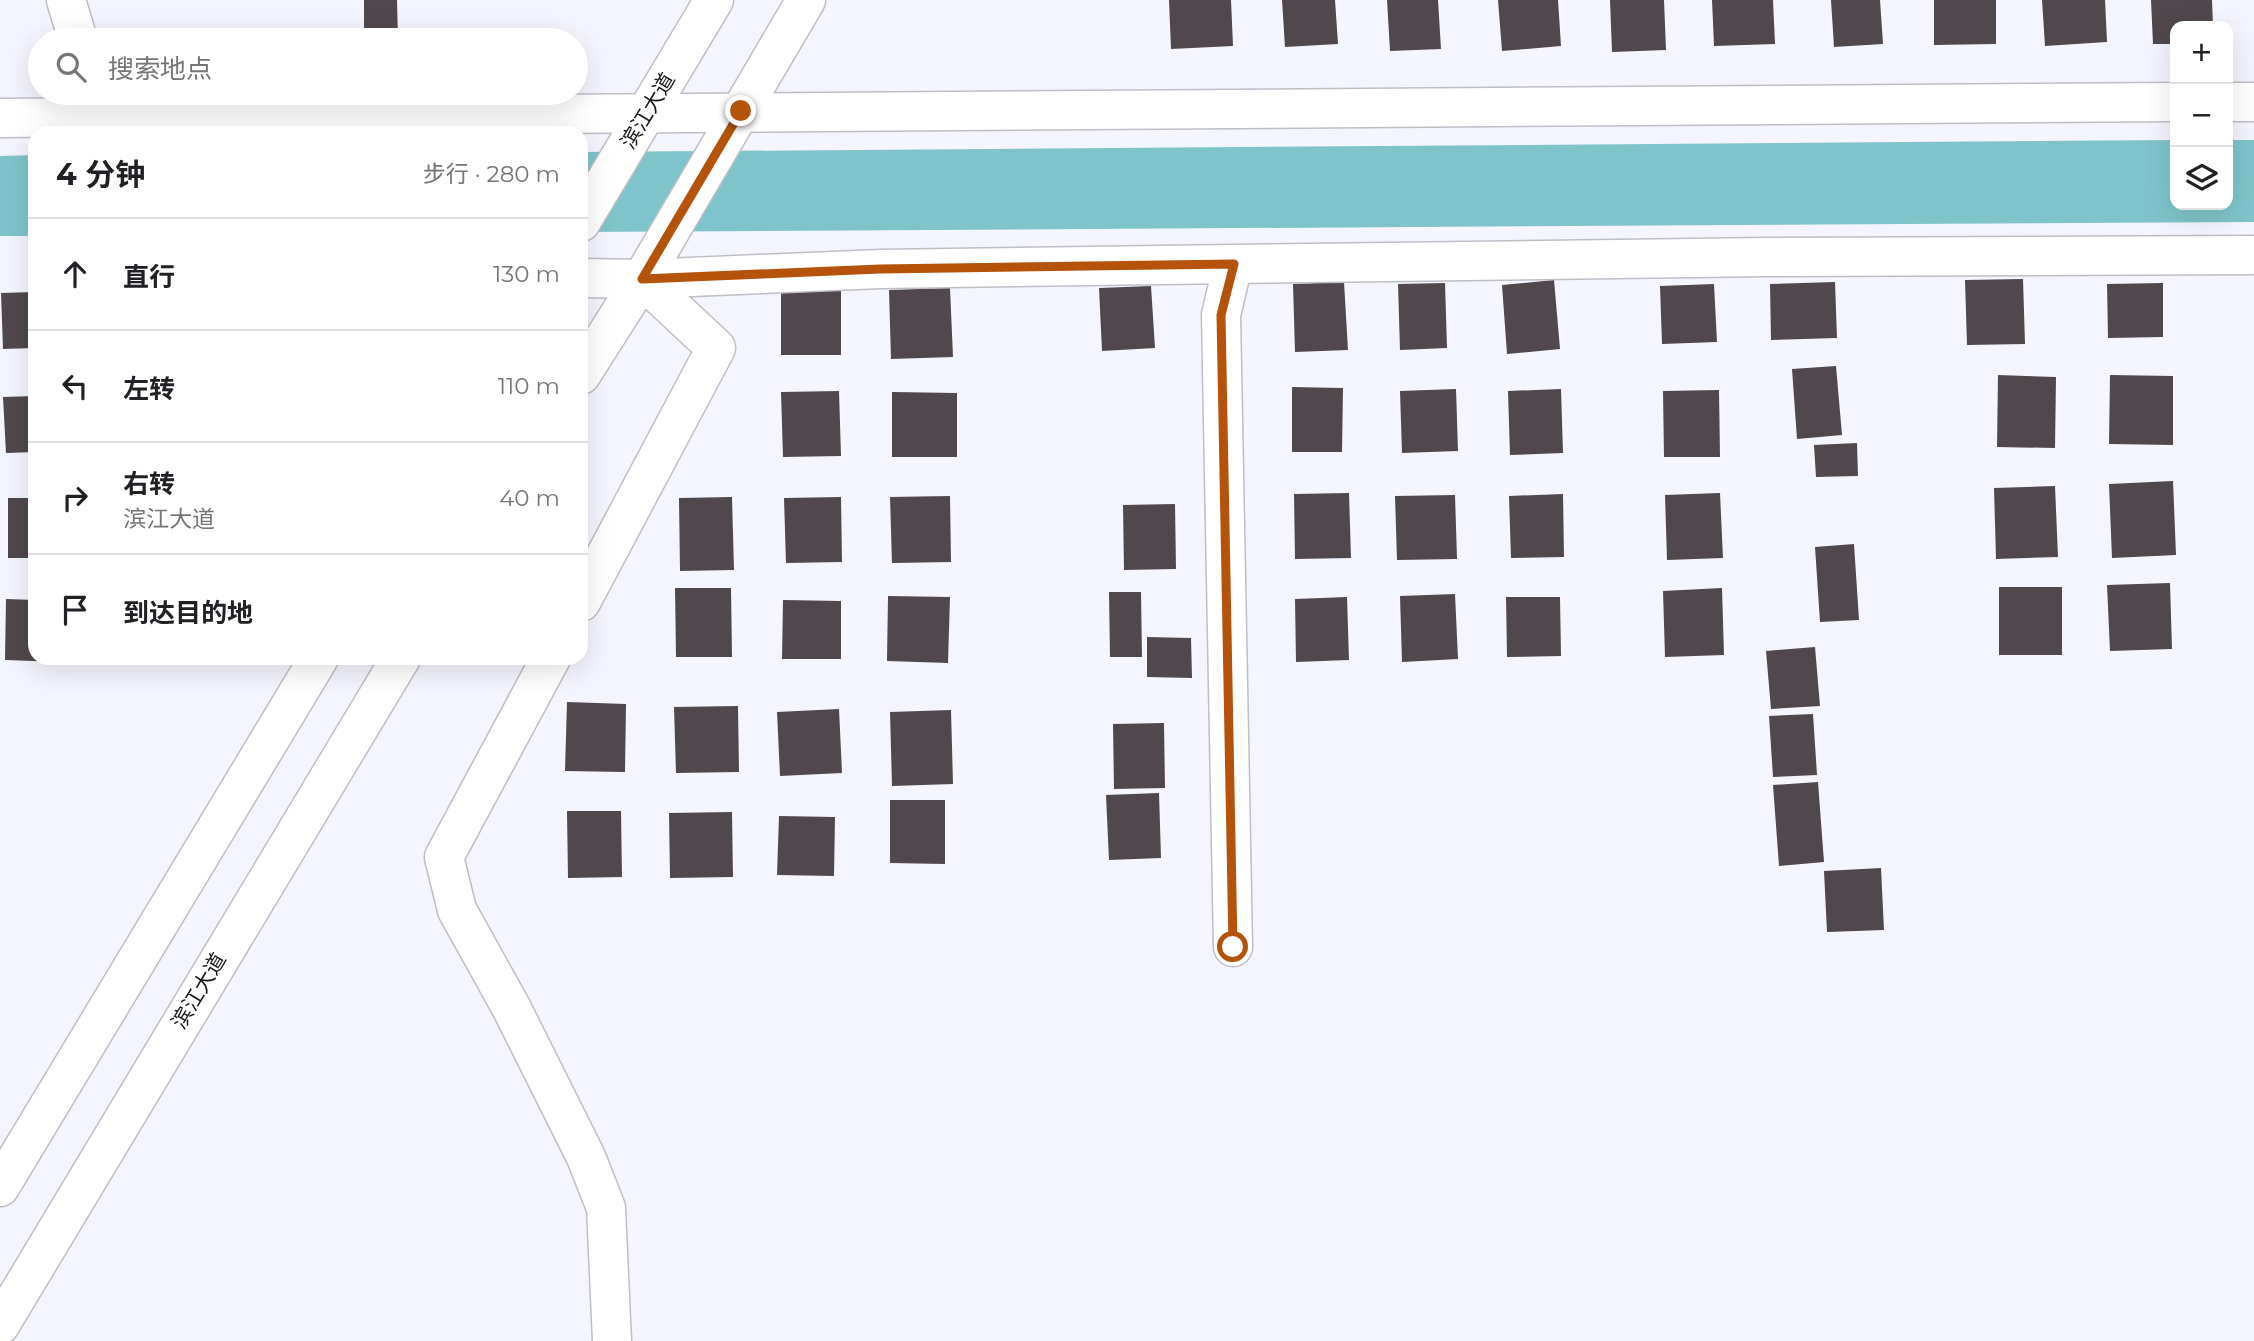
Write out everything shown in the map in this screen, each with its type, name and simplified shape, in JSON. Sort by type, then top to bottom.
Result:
[{"type":"street","points":[[66,0],[74,28]]},
{"type":"street","name":"滨江大道","points":[[588,210],[714,0]]},
{"type":"street","points":[[588,364],[642,279],[806,0]]},
{"type":"street","points":[[0,118],[98,105],[438,124],[640,124],[741,111],[2170,102]]},
{"type":"street","points":[[2233,102],[2254,102]]},
{"type":"street","points":[[588,278],[642,279],[880,269],[1234,264],[1767,257],[2254,256]]},
{"type":"street","points":[[1233,947],[1221,315],[1234,264]]},
{"type":"street","points":[[588,589],[716,348],[642,279]]},
{"type":"street","points":[[0,1187],[315,665]]},
{"type":"street","name":"滨江大道","points":[[0,1325],[397,665]]},
{"type":"street","points":[[547,665],[444,858],[457,909],[512,1009],[586,1157],[606,1208],[612,1341]]},
{"type":"water","points":[[2170,140],[2170,210],[2233,210],[2233,140],[2254,140],[2254,222],[588,232],[588,152]]},
{"type":"water","points":[[28,155],[28,236],[0,236],[0,156]]},
{"type":"building","points":[[364,0],[397,0],[398,28],[364,28]]},
{"type":"building","points":[[1169,0],[1231,0],[1233,46],[1171,49]]},
{"type":"building","points":[[1282,0],[1335,0],[1338,44],[1285,47]]},
{"type":"building","points":[[1387,0],[1438,0],[1441,49],[1390,51]]},
{"type":"building","points":[[1498,0],[1558,0],[1561,46],[1502,51]]},
{"type":"building","points":[[1610,0],[1664,0],[1666,50],[1612,52]]},
{"type":"building","points":[[1712,0],[1773,0],[1775,44],[1714,46]]},
{"type":"building","points":[[1831,0],[1880,0],[1883,44],[1834,47]]},
{"type":"building","points":[[1934,0],[1996,0],[1996,44],[1934,45]]},
{"type":"building","points":[[2042,0],[2105,0],[2107,42],[2045,46]]},
{"type":"building","points":[[2151,0],[2212,0],[2213,21],[2170,21],[2170,44],[2153,44]]},
{"type":"building","points":[[2023,279],[2025,344],[1967,345],[1965,280]]},
{"type":"building","points":[[1554,280],[1560,349],[1507,354],[1502,285]]},
{"type":"building","points":[[1344,282],[1348,350],[1295,352],[1293,284]]},
{"type":"building","points":[[1835,282],[1837,338],[1771,340],[1770,284]]},
{"type":"building","points":[[1445,283],[1447,348],[1400,350],[1398,284]]},
{"type":"building","points":[[2163,283],[2163,337],[2108,338],[2107,284]]},
{"type":"building","points":[[1714,284],[1717,342],[1662,344],[1660,286]]},
{"type":"building","points":[[1151,286],[1155,348],[1102,351],[1099,288]]},
{"type":"building","points":[[950,288],[953,357],[891,359],[889,290]]},
{"type":"building","points":[[781,289],[841,289],[841,355],[781,355]]},
{"type":"building","points":[[28,292],[28,348],[3,349],[1,293]]},
{"type":"building","points":[[1836,366],[1842,435],[1797,439],[1792,369]]},
{"type":"building","points":[[1998,375],[2056,377],[2055,448],[1997,447]]},
{"type":"building","points":[[2110,375],[2173,376],[2173,445],[2109,444]]},
{"type":"building","points":[[1292,387],[1343,388],[1342,452],[1292,452]]},
{"type":"building","points":[[1456,389],[1458,451],[1402,453],[1400,391]]},
{"type":"building","points":[[1561,389],[1563,453],[1510,455],[1508,391]]},
{"type":"building","points":[[1719,390],[1720,457],[1664,457],[1663,391]]},
{"type":"building","points":[[839,391],[841,456],[783,457],[781,392]]},
{"type":"building","points":[[892,392],[957,393],[957,457],[892,457]]},
{"type":"building","points":[[28,396],[28,452],[6,453],[3,397]]},
{"type":"building","points":[[1857,443],[1858,476],[1816,477],[1814,445]]},
{"type":"building","points":[[2173,481],[2176,555],[2112,558],[2109,484]]},
{"type":"building","points":[[2055,486],[2058,557],[1996,559],[1994,488]]},
{"type":"building","points":[[1349,493],[1351,558],[1295,559],[1294,494]]},
{"type":"building","points":[[1720,493],[1723,558],[1667,560],[1665,495]]},
{"type":"building","points":[[1563,494],[1564,557],[1511,558],[1509,496]]},
{"type":"building","points":[[1455,495],[1457,559],[1397,560],[1395,496]]},
{"type":"building","points":[[950,496],[951,562],[892,563],[890,497]]},
{"type":"building","points":[[732,497],[734,570],[680,571],[679,498]]},
{"type":"building","points":[[841,497],[842,562],[786,563],[784,498]]},
{"type":"building","points":[[8,498],[28,498],[28,558],[8,558]]},
{"type":"building","points":[[1175,504],[1176,569],[1124,570],[1123,505]]},
{"type":"building","points":[[1854,544],[1859,620],[1820,622],[1815,547]]},
{"type":"building","points":[[2170,583],[2172,649],[2110,651],[2107,585]]},
{"type":"building","points":[[1999,587],[2062,587],[2062,655],[1999,655]]},
{"type":"building","points":[[675,588],[731,588],[732,657],[676,657]]},
{"type":"building","points":[[1722,588],[1724,655],[1665,657],[1663,591]]},
{"type":"building","points":[[1109,592],[1141,592],[1142,657],[1110,657]]},
{"type":"building","points":[[1455,594],[1458,659],[1402,662],[1400,596]]},
{"type":"building","points":[[888,596],[950,597],[948,663],[887,661]]},
{"type":"building","points":[[1347,597],[1349,660],[1296,662],[1295,599]]},
{"type":"building","points":[[1506,597],[1560,597],[1561,656],[1507,657]]},
{"type":"building","points":[[6,599],[28,600],[28,661],[5,660]]},
{"type":"building","points":[[783,600],[841,601],[841,659],[782,659]]},
{"type":"building","points":[[1147,637],[1191,638],[1192,678],[1147,677]]},
{"type":"building","points":[[1815,647],[1820,706],[1771,709],[1766,651]]},
{"type":"building","points":[[567,702],[626,704],[625,772],[565,771]]},
{"type":"building","points":[[738,706],[739,772],[676,773],[674,707]]},
{"type":"building","points":[[839,709],[842,773],[780,776],[777,712]]},
{"type":"building","points":[[951,710],[953,784],[892,786],[890,712]]},
{"type":"building","points":[[1813,714],[1817,775],[1773,777],[1769,716]]},
{"type":"building","points":[[1164,723],[1165,788],[1114,789],[1113,724]]},
{"type":"building","points":[[1818,782],[1824,862],[1779,866],[1773,785]]},
{"type":"building","points":[[1159,793],[1161,858],[1109,860],[1106,795]]},
{"type":"building","points":[[890,800],[945,800],[945,864],[890,863]]},
{"type":"building","points":[[567,811],[621,811],[622,877],[568,878]]},
{"type":"building","points":[[732,812],[733,877],[670,878],[669,813]]},
{"type":"building","points":[[779,816],[835,817],[834,876],[777,875]]},
{"type":"building","points":[[1881,868],[1884,930],[1827,932],[1824,871]]},
{"type":"route","points":[[741,111],[642,279],[880,269],[1234,264],[1221,315],[1233,947]]}]
